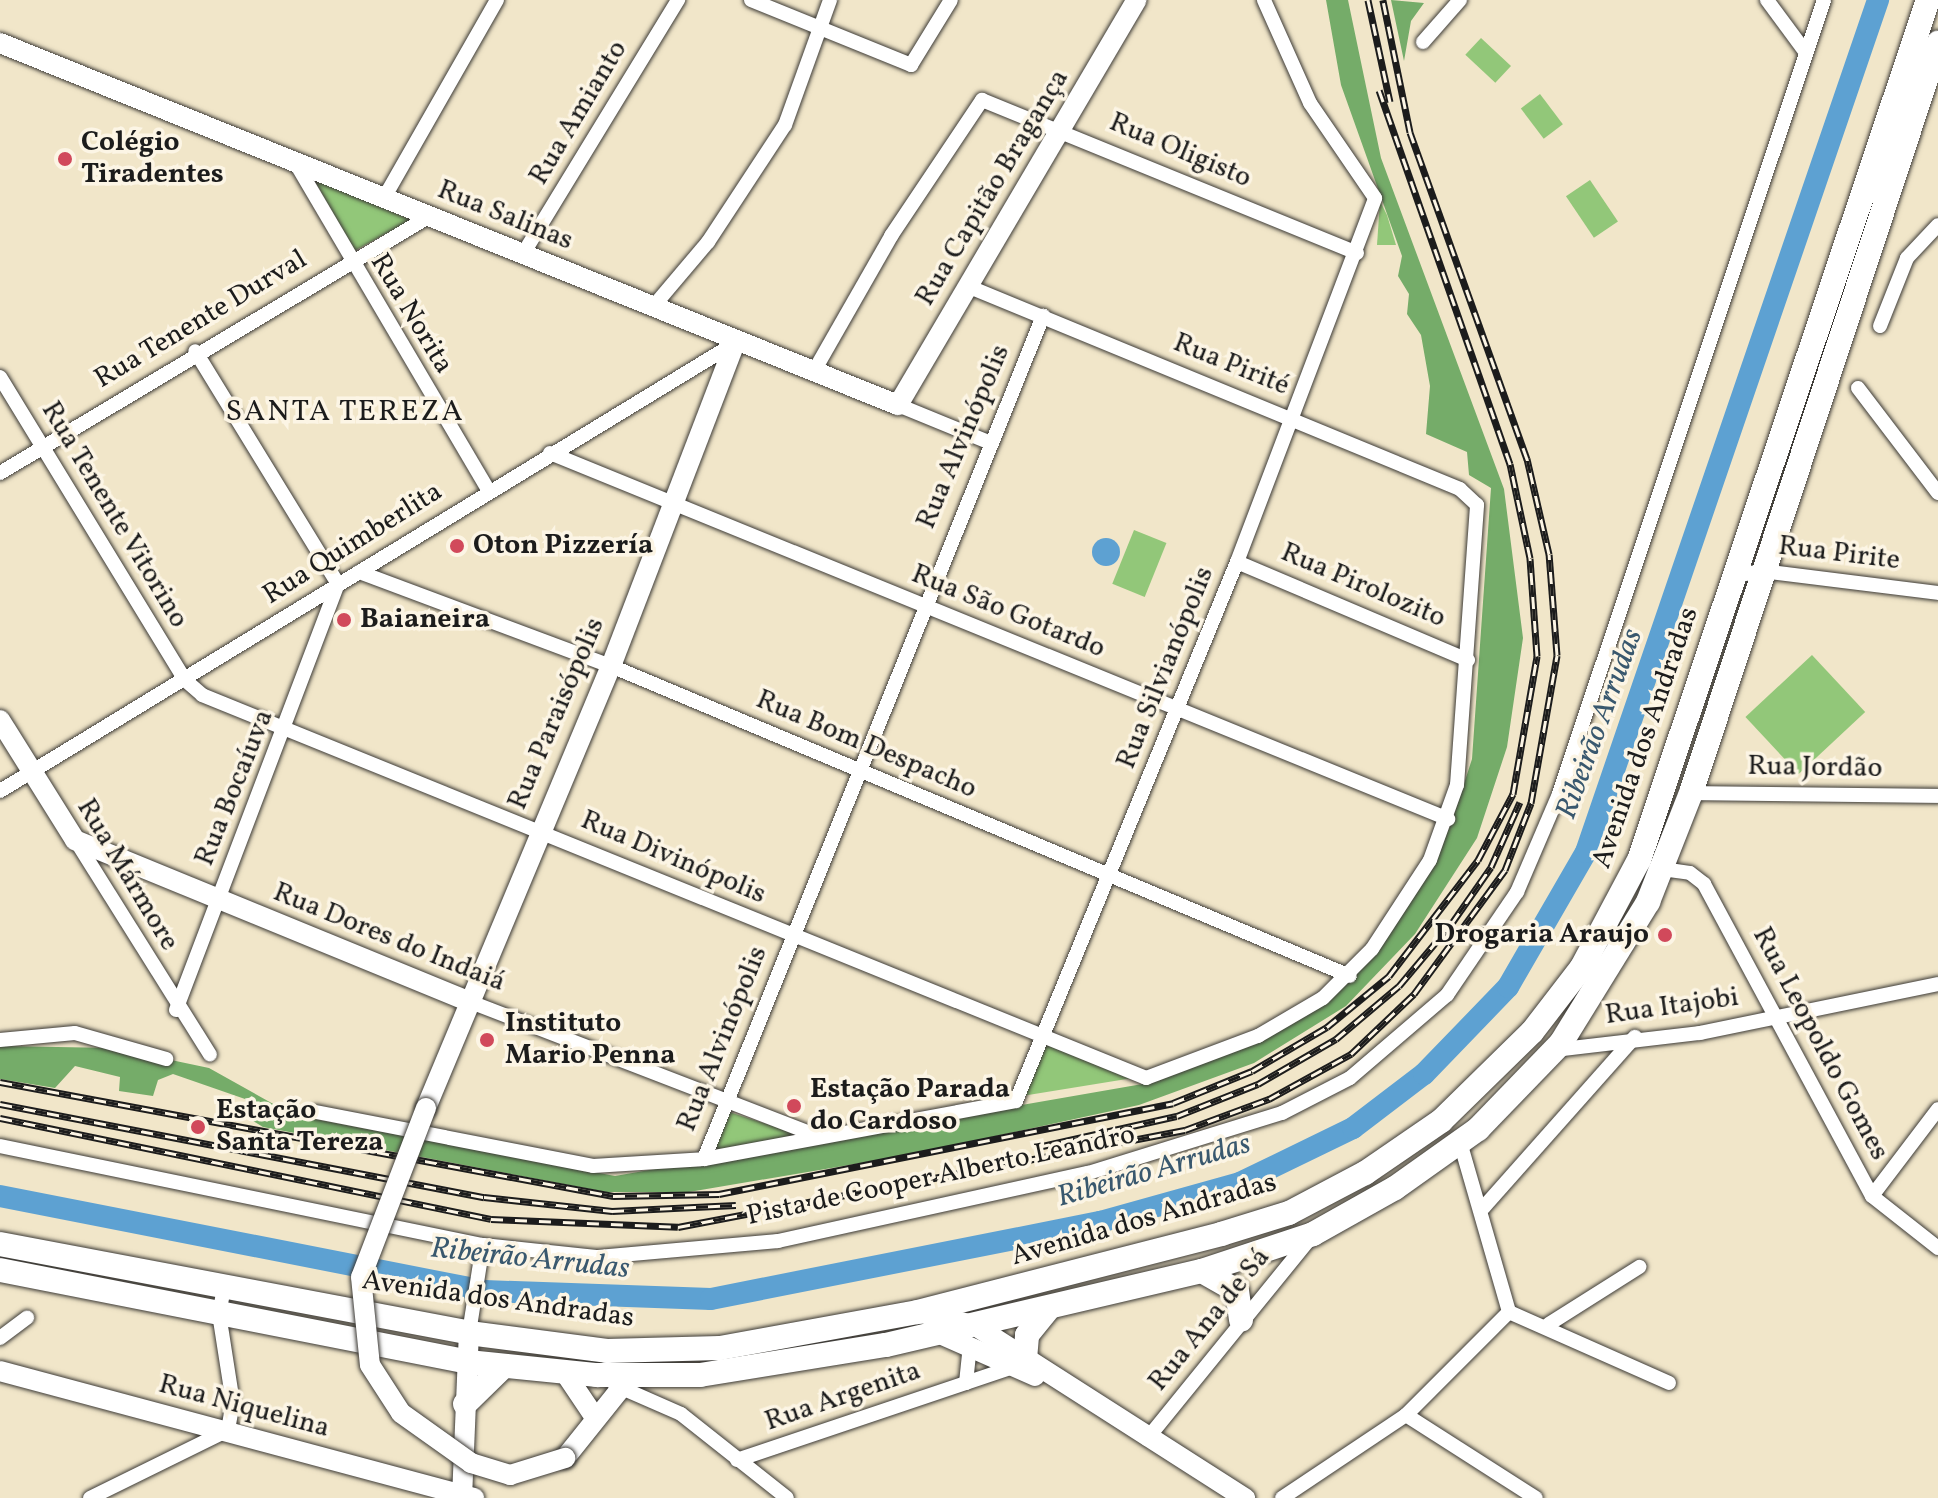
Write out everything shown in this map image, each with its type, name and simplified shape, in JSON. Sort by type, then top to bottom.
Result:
[{"type":"main road","name":"Avenida dos Andradas","points":[[0,1244],[469,1333],[607,1351],[720,1348],[918,1312],[1221,1234],[1289,1213],[1365,1173],[1441,1121],[1562,996],[1606,927],[1667,783],[1928,0]]},
{"type":"main road","name":"Avenida dos Andradas","points":[[0,1270],[468,1362],[645,1378],[749,1370],[938,1333],[972,1335],[1047,1310],[1202,1271],[1313,1234],[1460,1142],[1554,1050],[1604,981],[1662,869],[1691,793],[1938,43]]},
{"type":"main road","points":[[1667,783],[1678,794],[1691,793]]},
{"type":"main road","points":[[1313,1234],[1365,1173]]},
{"type":"main road","points":[[1202,1271],[1237,1291],[1241,1320]]},
{"type":"main road","points":[[1019,1363],[1027,1335],[1047,1310]]},
{"type":"main road","points":[[464,1409],[504,1366]]},
{"type":"main road","points":[[621,1388],[645,1378]]},
{"type":"street","points":[[384,198],[497,0]]},
{"type":"street","name":"Rua Amianto","points":[[523,254],[678,0]]},
{"type":"street","points":[[751,0],[911,65],[951,0]]},
{"type":"street","points":[[653,307],[708,242],[785,125],[815,24],[830,0]]},
{"type":"street","name":"Rua Capitão Bragança","points":[[898,405],[1137,0]]},
{"type":"street","name":"Rua Silvianópolis","points":[[816,1135],[1016,1101],[1044,1041],[1237,562],[1357,253],[1373,188],[1310,103],[1264,0]]},
{"type":"street","points":[[1423,42],[1460,0]]},
{"type":"street","points":[[1767,0],[1804,50]]},
{"type":"street","points":[[1804,50],[1824,0]]},
{"type":"street","name":"Rua Salinas","points":[[0,43],[988,442]]},
{"type":"street","name":"Pista de Cooper Alberto Leandro","points":[[0,1146],[483,1245],[598,1257],[778,1241],[1177,1150],[1282,1113],[1350,1078],[1447,995],[1517,892],[1559,794],[1612,622],[1804,50]]},
{"type":"street","name":"Rua Oligisto","points":[[813,373],[891,236],[982,100],[1061,129],[1357,253]]},
{"type":"street","name":"Rua Norita","points":[[295,162],[349,262],[488,490]]},
{"type":"street","name":"Rua Tenente Durval","points":[[0,473],[195,351],[430,216]]},
{"type":"street","points":[[1880,326],[1907,258],[1937,228]]},
{"type":"street","name":"Rua Pirité","points":[[967,286],[1292,418],[1473,497],[1477,582],[1468,660]]},
{"type":"street","name":"Rua Alvinópolis","points":[[704,1159],[722,1103],[855,770],[988,442],[1043,316]]},
{"type":"street","name":"Rua Quimberlita","points":[[0,791],[185,680],[488,490],[736,342]]},
{"type":"street","name":"Rua Paraisópolis","points":[[594,1416],[585,1439],[565,1458],[510,1475],[460,1458],[401,1413],[370,1365],[361,1277],[468,1001],[611,666],[669,502],[736,342]]},
{"type":"street","points":[[195,351],[338,584]]},
{"type":"street","name":"Rua Tenente Vitorino","points":[[0,377],[185,680]]},
{"type":"street","points":[[1858,388],[1938,493]]},
{"type":"street","name":"Rua São Gotardo","points":[[550,453],[1448,819]]},
{"type":"street","name":"Rua Pirolozito","points":[[1237,562],[1468,660]]},
{"type":"street","name":"Rua Pirite","points":[[1734,576],[1762,571],[1938,593]]},
{"type":"street","name":"Rua Bom Despacho","points":[[359,572],[611,666],[1350,976]]},
{"type":"street","name":"Rua Bocaíuva","points":[[176,1010],[218,898],[288,731],[338,584]]},
{"type":"street","points":[[1350,976],[1430,860],[1448,819],[1468,660]]},
{"type":"street","name":"Rua Divinópolis","points":[[185,680],[202,695],[288,731],[540,831],[1044,1041],[1146,1078],[1293,1020],[1350,976]]},
{"type":"street","name":"Rua Mármore","points":[[0,720],[176,1010],[210,1055]]},
{"type":"street","name":"Rua Jordão","points":[[1691,793],[1938,796]]},
{"type":"street","name":"Rua Dores do Indaiá","points":[[75,840],[722,1103],[816,1135]]},
{"type":"street","name":"Rua Leopoldo Gomes","points":[[1662,869],[1699,877],[1872,1196],[1938,1248]]},
{"type":"street","name":"Rua Itajobi","points":[[1554,1050],[1775,1018],[1938,984]]},
{"type":"street","points":[[0,1040],[75,1033],[166,1059]]},
{"type":"street","points":[[1483,1208],[1635,1037]]},
{"type":"street","points":[[1872,1196],[1938,1109]]},
{"type":"street","points":[[316,1112],[593,1166],[704,1159],[816,1135]]},
{"type":"street","points":[[1460,1142],[1483,1208],[1509,1312]]},
{"type":"street","name":"Rua Ana de Sá","points":[[1147,1439],[1313,1234]]},
{"type":"street","points":[[466,1497],[464,1409],[469,1333],[483,1245]]},
{"type":"street","points":[[1549,1324],[1639,1267]]},
{"type":"street","points":[[90,1498],[228,1430],[233,1403],[219,1314],[224,1288]]},
{"type":"street","points":[[918,1312],[972,1335],[1069,1389],[1245,1498]]},
{"type":"street","points":[[1509,1312],[1549,1324],[1669,1383]]},
{"type":"street","points":[[1282,1498],[1406,1415],[1509,1312]]},
{"type":"street","points":[[0,1338],[27,1318]]},
{"type":"street","name":"Rua Argenita","points":[[966,1383],[972,1335]]},
{"type":"street","points":[[436,1355],[455,1381],[464,1409]]},
{"type":"street","name":"Rua Argenita","points":[[737,1460],[1019,1363]]},
{"type":"street","name":"Rua Niquelina","points":[[0,1371],[228,1430],[466,1497]]},
{"type":"street","points":[[565,1373],[594,1416],[621,1388]]},
{"type":"street","points":[[597,1375],[681,1414],[787,1498]]},
{"type":"street","points":[[1406,1415],[1536,1498]]},
{"type":"green space","points":[[1326,0],[1348,0],[1381,158],[1504,489],[1523,638],[1507,747],[1477,838],[1415,934],[1346,1006],[1254,1063],[1139,1105],[914,1154],[689,1192],[606,1192],[263,1127],[247,1117],[245,1099],[173,1074],[158,1080],[153,1096],[119,1091],[120,1077],[75,1066],[55,1088],[0,1079],[0,1046],[114,1048],[209,1068],[293,1115],[615,1176],[1154,1082],[1291,1025],[1351,978],[1419,883],[1450,827],[1472,759],[1491,488],[1469,475],[1467,452],[1426,434],[1430,386],[1421,335],[1407,314],[1409,294],[1398,276],[1402,256],[1341,85]]},
{"type":"green space","points":[[1391,0],[1424,3],[1411,21],[1404,61]]},
{"type":"green space","points":[[1481,38],[1511,66],[1495,83],[1465,55]]},
{"type":"green space","points":[[1540,94],[1563,124],[1544,139],[1521,108]]},
{"type":"green space","points":[[314,179],[411,220],[354,251]]},
{"type":"green space","points":[[1590,180],[1618,221],[1594,238],[1566,196]]},
{"type":"green space","points":[[1380,201],[1387,215],[1396,245],[1377,245]]},
{"type":"green space","points":[[1134,530],[1166,543],[1145,597],[1112,584]]},
{"type":"green space","points":[[1812,655],[1865,712],[1799,774],[1745,717]]},
{"type":"green space","points":[[1046,1045],[1139,1077],[1022,1096]]},
{"type":"green space","points":[[723,1110],[804,1136],[709,1153]]},
{"type":"water","points":[[1106,538],[1116,542],[1120,552],[1116,562],[1106,566],[1096,562],[1092,552],[1096,542]]},
{"type":"waterway","name":"Ribeirão Arrudas","points":[[0,1196],[484,1291],[711,1299],[1100,1222],[1240,1183],[1353,1128],[1424,1074],[1508,987],[1586,852],[1878,0]]},
{"type":"railway","points":[[1368,0],[1390,102]]},
{"type":"railway","points":[[0,1118],[491,1219],[678,1227],[1185,1130],[1269,1099],[1351,1054],[1414,994],[1505,870],[1531,803],[1557,655],[1549,554],[1527,459],[1410,132],[1383,0]]},
{"type":"railway","points":[[0,1082],[613,1196],[719,1194],[1173,1103],[1252,1071],[1327,1027],[1389,976],[1478,860],[1513,794],[1537,656],[1530,558],[1510,464],[1379,90]]},
{"type":"railway","points":[[1038,1147],[1177,1116],[1258,1084],[1336,1039],[1399,986],[1452,923],[1491,867],[1520,802]]},
{"type":"railway","points":[[0,1104],[484,1197],[612,1211],[736,1205]]},
{"type":"place","name":"Colégio Tiradentes","points":[[65,159]]},
{"type":"place","name":"Oton Pizzería","points":[[457,546]]},
{"type":"place","name":"Baianeira","points":[[344,620]]},
{"type":"place","name":"Drogaria Araujo","points":[[1665,935]]},
{"type":"place","name":"Instituto Mario Penna","points":[[487,1040]]},
{"type":"place","name":"Estação Parada do Cardoso","points":[[794,1106]]},
{"type":"place","name":"Estação Santa Tereza","points":[[198,1127]]},
{"type":"district","name":"SANTA TEREZA","points":[[345,412]]}]
